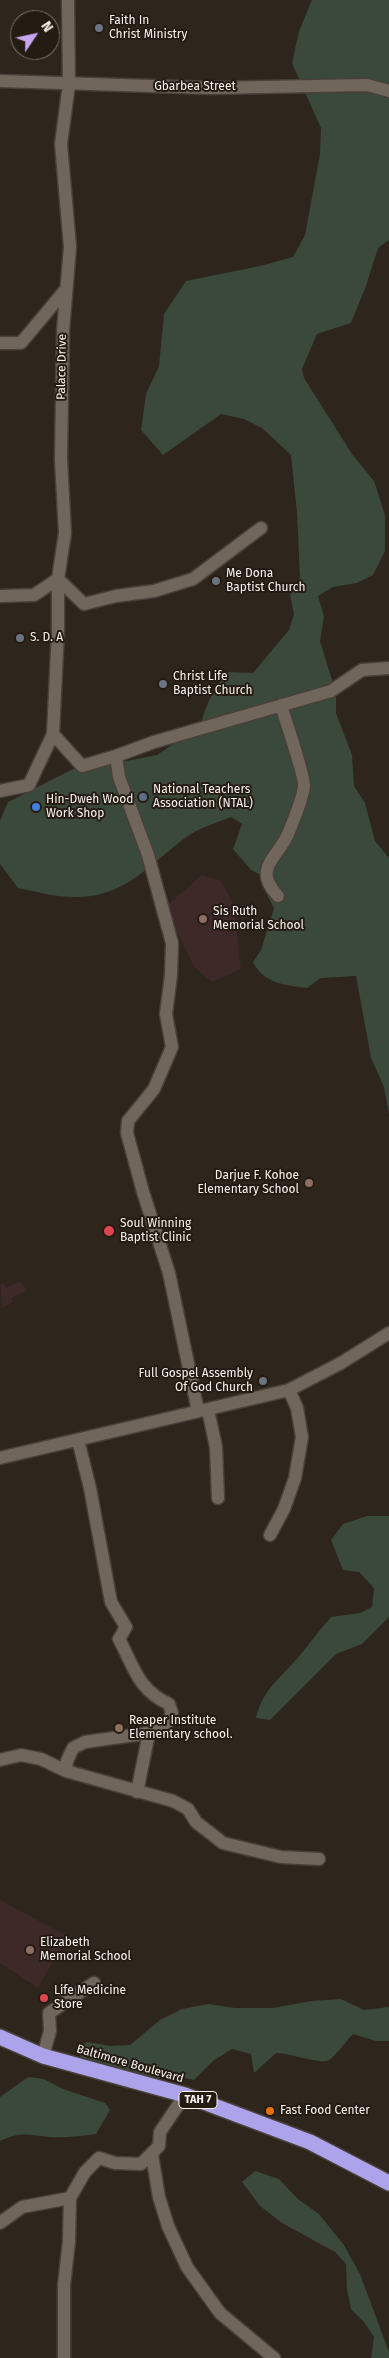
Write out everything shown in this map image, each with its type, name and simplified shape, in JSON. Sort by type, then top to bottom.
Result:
[{"type":"highway","name":"Baltimore Boulevard","points":[[0,2037],[43,2056],[185,2095],[310,2142],[389,2183]]},
{"type":"street","name":"Palace Drive","points":[[52,734],[58,631],[58,580],[65,533],[61,460],[63,331],[70,247],[60,144],[69,84],[68,0]]},
{"type":"street","name":"Gbarbea Street","points":[[0,81],[211,88],[367,85],[389,91]]},
{"type":"street","points":[[0,343],[21,343],[66,289]]},
{"type":"street","points":[[0,596],[34,595],[58,580],[84,604],[116,596],[154,591],[193,579],[261,528]]},
{"type":"street","points":[[0,791],[30,785],[52,734],[82,766],[154,742],[331,692],[362,670],[389,668]]},
{"type":"street","points":[[278,896],[269,886],[267,874],[270,859],[288,834],[304,785],[281,705]]},
{"type":"street","points":[[116,756],[119,777],[148,855],[172,943],[171,975],[166,1014],[172,1047],[154,1089],[128,1120],[127,1133],[143,1192],[169,1272],[183,1347],[216,1447],[218,1498]]},
{"type":"street","points":[[0,1458],[289,1390],[342,1362],[389,1333]]},
{"type":"street","points":[[270,1535],[284,1509],[295,1478],[302,1437],[297,1408],[289,1390]]},
{"type":"street","points":[[66,1771],[67,1761],[73,1748],[84,1742],[149,1733],[165,1727],[172,1713],[169,1704],[152,1696],[134,1672],[119,1639],[126,1627],[111,1602],[90,1488],[78,1440]]},
{"type":"street","points":[[137,1792],[149,1733]]},
{"type":"street","points":[[0,1760],[21,1755],[41,1759],[66,1771],[173,1801],[188,1809],[196,1822],[223,1843],[266,1854],[319,1859]]},
{"type":"street","points":[[43,2056],[50,2031],[49,2013],[94,1983]]},
{"type":"street","points":[[64,2358],[64,2285],[70,2198],[84,2172],[100,2158],[115,2163],[141,2164],[152,2155],[159,2146],[160,2132],[185,2095]]},
{"type":"street","points":[[152,2155],[159,2197],[168,2226],[187,2267],[220,2312],[274,2358]]},
{"type":"street","points":[[0,2223],[22,2207],[70,2198]]},
{"type":"shaded area","name":"Sis Ruth Memorial School","points":[[202,875],[221,881],[234,905],[241,969],[212,982],[194,967],[165,907]]},
{"type":"shaded area","points":[[21,1281],[26,1291],[11,1298],[13,1302],[2,1308],[0,1285],[4,1283],[6,1288]]},
{"type":"shaded area","name":"Elizabeth Memorial School","points":[[0,1900],[67,1936],[38,1988],[0,1963]]},
{"type":"green space","points":[[312,0],[389,0],[389,240],[378,248],[366,286],[351,323],[317,334],[302,369],[304,378],[352,454],[374,481],[385,515],[385,551],[373,575],[357,583],[333,587],[318,596],[324,616],[320,641],[332,680],[336,699],[336,713],[352,755],[354,786],[365,803],[375,841],[389,858],[389,1114],[384,1087],[371,1058],[356,976],[321,978],[307,988],[299,987],[269,979],[263,975],[253,962],[261,950],[274,908],[266,893],[263,876],[251,870],[233,849],[242,824],[231,817],[190,834],[137,876],[111,891],[96,895],[64,897],[18,888],[0,864],[0,821],[8,802],[79,766],[116,763],[157,755],[201,725],[208,703],[226,672],[253,673],[289,630],[294,614],[290,595],[300,578],[297,513],[291,455],[262,428],[244,419],[221,414],[163,455],[141,430],[146,394],[159,366],[164,314],[186,281],[260,266],[293,257],[305,235],[320,154],[321,128],[292,63],[299,31]]},
{"type":"green space","points":[[367,1516],[389,1516],[389,1617],[362,1644],[336,1654],[270,1720],[256,1718],[268,1691],[331,1617],[360,1613],[372,1607],[374,1588],[359,1572],[343,1570],[331,1540],[343,1524]]},
{"type":"green space","points":[[341,1999],[364,2010],[389,2007],[389,2041],[376,2041],[353,2034],[329,2060],[320,2061],[276,2053],[254,2073],[251,2054],[232,2049],[213,2061],[194,2080],[165,2074],[145,2088],[89,2071],[76,2049],[87,2042],[110,2046],[130,2045],[160,2020],[182,2009],[208,2004],[235,2008],[273,2008],[311,2001]]},
{"type":"green space","points":[[28,2077],[44,2079],[63,2089],[105,2103],[110,2110],[96,2134],[61,2137],[19,2135],[0,2141],[0,2097]]},
{"type":"green space","points":[[255,2171],[279,2179],[298,2199],[319,2214],[344,2245],[360,2274],[389,2352],[389,2358],[371,2358],[374,2337],[364,2322],[351,2309],[347,2289],[346,2264],[335,2252],[282,2223],[260,2206],[242,2182]]},
{"type":"place","name":"Faith In Christ Ministry","points":[[99,28]]},
{"type":"place","name":"Me Dona Baptist Church","points":[[216,581]]},
{"type":"place","name":"S. D. A","points":[[20,638]]},
{"type":"place","name":"Christ Life Baptist Church","points":[[163,684]]},
{"type":"place","name":"National Teachers Association (NTAL)","points":[[143,797]]},
{"type":"place","name":"Hin-Dweh Wood Work Shop","points":[[36,807]]},
{"type":"place","name":"Sis Ruth Memorial School","points":[[203,919]]},
{"type":"place","name":"Darjue F. Kohoe Elementary School","points":[[309,1183]]},
{"type":"place","name":"Soul Winning Baptist Clinic","points":[[109,1231]]},
{"type":"place","name":"Full Gospel Assembly Of God Church","points":[[263,1381]]},
{"type":"place","name":"Reaper Institute Elementary school.","points":[[119,1728]]},
{"type":"place","name":"Elizabeth Memorial School","points":[[30,1950]]},
{"type":"place","name":"Life Medicine Store","points":[[44,1998]]},
{"type":"place","name":"Fast Food Center","points":[[270,2111]]}]
